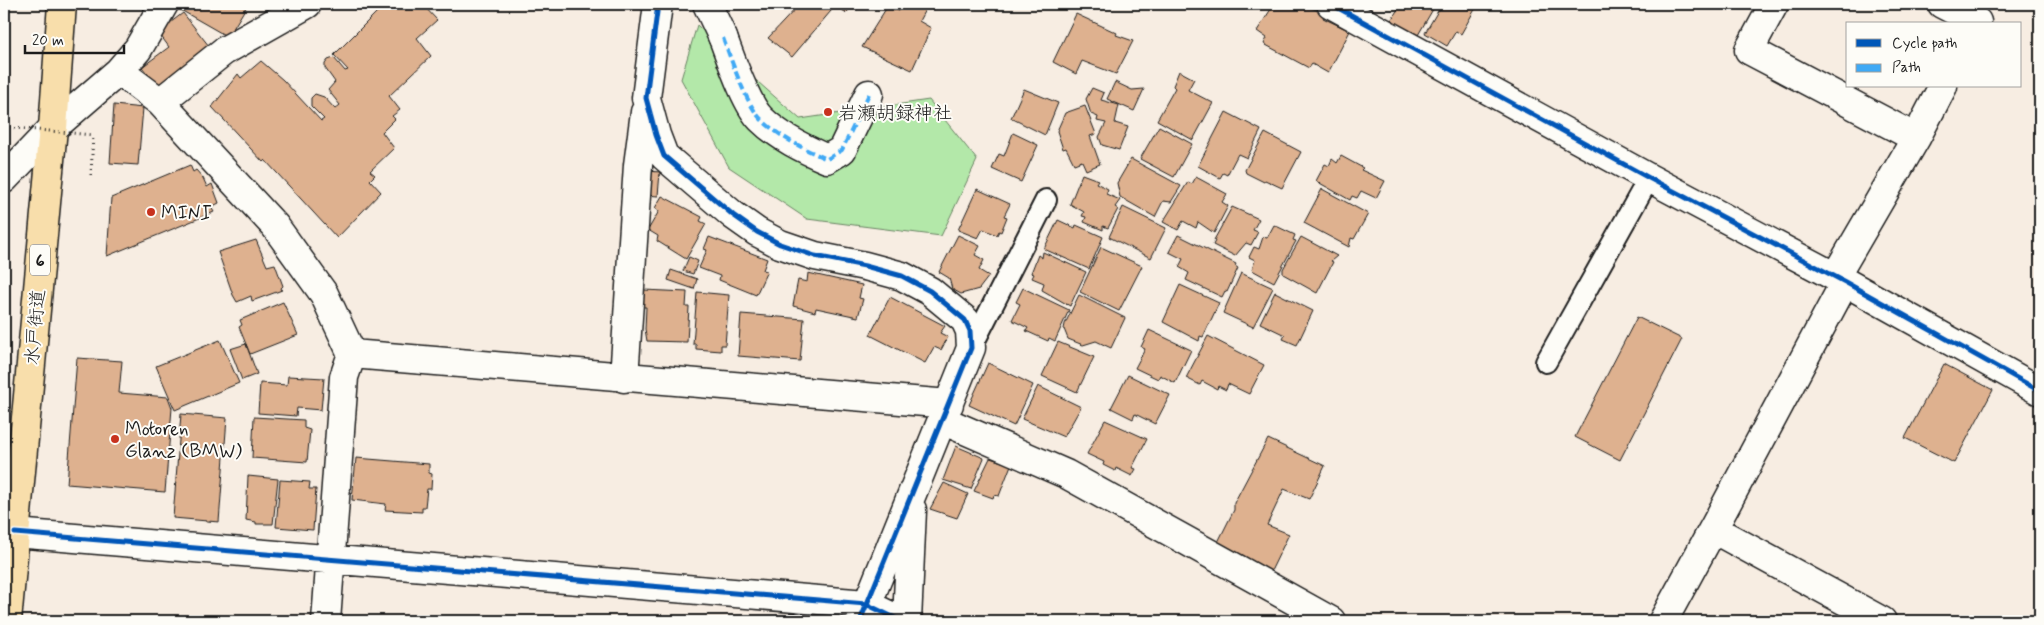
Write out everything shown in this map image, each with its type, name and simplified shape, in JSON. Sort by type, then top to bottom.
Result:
[{"type":"highway","name":"水戸街道","points":[[8,621],[53,128],[62,4]]},
{"type":"street","points":[[4,179],[53,128],[119,71],[138,49],[164,4]]},
{"type":"street","points":[[160,102],[224,51],[307,4]]},
{"type":"street","points":[[624,378],[638,165],[658,4]]},
{"type":"street","points":[[707,4],[743,88],[760,118],[798,147],[827,159],[842,150],[869,94]]},
{"type":"street","points":[[1331,4],[1840,280],[2040,392]]},
{"type":"street","points":[[1774,4],[1750,50],[1916,138]]},
{"type":"street","points":[[1942,4],[1979,16]]},
{"type":"street","points":[[119,71],[160,102],[276,226],[324,294],[352,354],[344,377],[326,621]]},
{"type":"street","points":[[1663,621],[1713,529],[1840,280],[1942,88]]},
{"type":"street","points":[[646,98],[664,156],[757,232],[780,244],[815,256],[902,276],[930,291],[965,320],[970,331],[971,348],[863,613]]},
{"type":"street","points":[[352,354],[624,378],[946,412],[1066,474],[1331,621]]},
{"type":"street","points":[[906,621],[914,488]]},
{"type":"street","points":[[1713,529],[1882,621]]},
{"type":"street","points":[[15,533],[331,560],[863,613],[901,621]]},
{"type":"lane","points":[[1546,362],[1649,178]]},
{"type":"lane","points":[[971,348],[1046,200]]},
{"type":"path","points":[[4,127],[93,135],[91,175]]},
{"type":"green space","points":[[697,25],[733,60],[800,119],[929,100],[977,160],[941,236],[807,219],[729,167],[681,79]]},
{"type":"building","points":[[182,4],[248,4],[228,37],[179,9]]},
{"type":"building","points":[[371,4],[422,4],[437,20],[417,38],[431,56],[389,96],[400,110],[392,116],[395,119],[382,132],[394,148],[370,171],[375,175],[370,180],[381,192],[337,238],[265,160],[263,162],[212,107],[238,74],[241,78],[261,61],[283,80],[321,121],[324,119],[311,106],[311,98],[315,94],[324,97],[335,109],[340,105],[328,90],[335,82],[325,68],[325,64],[328,60],[334,58],[345,71],[348,70],[334,55],[378,11]]},
{"type":"building","points":[[800,4],[860,4],[858,7],[854,5],[846,13],[836,5],[792,57],[768,38]]},
{"type":"building","points":[[903,4],[928,4],[919,21],[931,28],[912,70],[862,47],[887,7],[899,11]]},
{"type":"building","points":[[1268,4],[1303,4],[1325,14],[1323,18],[1350,31],[1328,73],[1312,64],[1309,68],[1264,44],[1267,38],[1257,31],[1271,9],[1267,6]]},
{"type":"building","points":[[1401,4],[1436,4],[1418,35],[1390,22]]},
{"type":"building","points":[[1442,4],[1478,4],[1461,34],[1456,31],[1447,46],[1425,33]]},
{"type":"building","points":[[183,13],[209,46],[157,86],[142,67],[169,47],[158,32]]},
{"type":"building","points":[[1076,14],[1117,33],[1116,35],[1133,41],[1116,74],[1082,61],[1076,74],[1053,62]]},
{"type":"building","points":[[1179,71],[1194,79],[1188,90],[1213,103],[1193,140],[1157,120],[1175,88],[1173,86]]},
{"type":"building","points":[[1115,82],[1132,90],[1144,89],[1134,111],[1107,99]]},
{"type":"building","points":[[1092,88],[1104,93],[1101,100],[1119,105],[1115,123],[1128,127],[1119,150],[1102,145],[1099,137],[1106,123],[1097,121],[1098,117],[1091,114],[1086,99]]},
{"type":"building","points":[[1024,89],[1058,103],[1045,135],[1011,118]]},
{"type":"building","points":[[114,105],[143,108],[138,165],[110,163]]},
{"type":"building","points":[[1085,106],[1096,134],[1090,136],[1100,164],[1086,170],[1082,161],[1074,164],[1066,148],[1063,149],[1057,131],[1065,113]]},
{"type":"building","points":[[1226,112],[1261,130],[1247,158],[1238,154],[1227,175],[1223,173],[1220,178],[1198,166]]},
{"type":"building","points":[[1159,126],[1192,144],[1174,177],[1140,159]]},
{"type":"building","points":[[1013,133],[1038,145],[1021,182],[992,169],[999,154],[1004,156]]},
{"type":"building","points":[[1265,133],[1301,152],[1282,188],[1265,180],[1264,182],[1246,173],[1245,170]]},
{"type":"building","points":[[1341,156],[1363,168],[1361,170],[1385,181],[1376,198],[1361,191],[1357,198],[1352,196],[1350,200],[1316,181],[1325,164],[1329,166],[1332,159],[1337,163]]},
{"type":"building","points":[[1131,159],[1181,186],[1171,202],[1163,201],[1155,217],[1120,197],[1117,183]]},
{"type":"building","points":[[190,165],[193,172],[196,170],[203,178],[207,187],[212,184],[219,203],[211,207],[214,212],[107,256],[111,198]]},
{"type":"building","points":[[647,171],[660,172],[658,196],[645,195]]},
{"type":"building","points":[[1082,174],[1098,180],[1096,183],[1108,189],[1106,194],[1120,200],[1115,207],[1118,209],[1108,228],[1103,226],[1103,230],[1084,222],[1086,217],[1082,216],[1084,212],[1070,204]]},
{"type":"building","points":[[1196,177],[1227,194],[1222,202],[1228,206],[1214,233],[1198,222],[1196,228],[1183,221],[1178,230],[1163,222],[1188,182],[1192,184]]},
{"type":"building","points":[[977,189],[1010,204],[1004,216],[1007,217],[1001,232],[999,231],[997,235],[983,229],[978,238],[958,230]]},
{"type":"building","points":[[1322,189],[1368,214],[1354,239],[1351,238],[1349,247],[1304,223]]},
{"type":"building","points":[[662,196],[702,217],[700,221],[706,224],[686,259],[657,241],[658,236],[648,230],[659,211],[655,208]]},
{"type":"building","points":[[1123,207],[1166,228],[1151,258],[1109,237]]},
{"type":"building","points":[[1232,207],[1259,219],[1253,230],[1258,232],[1251,245],[1246,243],[1235,256],[1213,245]]},
{"type":"building","points":[[1058,220],[1075,228],[1076,225],[1103,237],[1089,269],[1044,249]]},
{"type":"building","points":[[1274,225],[1295,235],[1293,240],[1296,241],[1274,282],[1252,270],[1255,260],[1249,257],[1254,247],[1259,249],[1263,237],[1267,238]]},
{"type":"building","points":[[958,235],[980,246],[975,255],[984,260],[979,270],[989,276],[979,289],[961,294],[952,289],[949,278],[939,272]]},
{"type":"building","points":[[1178,235],[1236,264],[1235,266],[1238,268],[1227,292],[1225,291],[1222,297],[1186,280],[1189,273],[1179,267],[1183,259],[1169,252]]},
{"type":"building","points":[[709,237],[767,259],[763,270],[767,271],[756,295],[719,280],[720,276],[699,268],[707,250],[704,249]]},
{"type":"building","points":[[1301,237],[1337,256],[1331,261],[1333,262],[1317,293],[1283,274],[1283,269]]},
{"type":"building","points":[[256,240],[267,266],[275,264],[283,286],[282,290],[252,301],[251,296],[237,302],[218,252]]},
{"type":"building","points":[[1101,247],[1142,266],[1119,311],[1080,292]]},
{"type":"building","points":[[1043,252],[1086,272],[1070,306],[1042,290],[1044,283],[1032,278],[1034,274],[1031,273],[1038,255],[1042,258]]},
{"type":"building","points":[[689,257],[698,261],[693,274],[683,271]]},
{"type":"building","points":[[671,270],[697,279],[694,289],[668,280]]},
{"type":"building","points":[[808,273],[862,285],[859,298],[863,299],[858,317],[816,308],[815,312],[793,306],[798,280],[807,282]]},
{"type":"building","points":[[1241,273],[1273,288],[1253,327],[1223,313]]},
{"type":"building","points":[[1180,285],[1219,303],[1203,337],[1200,336],[1199,341],[1163,322]]},
{"type":"building","points":[[1023,288],[1069,310],[1055,341],[1049,338],[1048,341],[1026,331],[1028,328],[1012,320],[1020,304],[1016,302]]},
{"type":"building","points":[[644,290],[687,292],[686,307],[689,307],[687,342],[647,341],[645,329],[646,307],[642,307]]},
{"type":"building","points":[[697,292],[729,295],[725,345],[721,345],[721,351],[696,349],[696,344],[693,344]]},
{"type":"building","points":[[1275,292],[1313,311],[1297,345],[1283,339],[1285,335],[1260,323]]},
{"type":"building","points":[[1079,295],[1125,318],[1111,348],[1096,341],[1083,345],[1068,339],[1064,329],[1065,324]]},
{"type":"building","points":[[890,297],[945,326],[940,333],[948,337],[941,350],[934,347],[925,363],[870,335]]},
{"type":"building","points":[[283,302],[298,335],[250,354],[239,327],[242,325],[240,320]]},
{"type":"building","points":[[741,314],[804,319],[800,361],[738,356]]},
{"type":"building","points":[[1637,317],[1682,339],[1620,460],[1575,437]]},
{"type":"building","points":[[1149,330],[1191,350],[1175,383],[1160,375],[1158,379],[1135,368],[1145,349],[1141,347]]},
{"type":"building","points":[[1208,336],[1264,365],[1249,394],[1228,384],[1226,390],[1218,386],[1217,389],[1202,381],[1200,385],[1186,378]]},
{"type":"building","points":[[220,340],[239,383],[175,410],[156,366]]},
{"type":"building","points":[[1058,342],[1094,357],[1077,392],[1042,376]]},
{"type":"building","points":[[246,344],[257,374],[242,380],[230,349]]},
{"type":"building","points":[[77,358],[122,361],[119,393],[168,397],[172,408],[165,492],[67,484]]},
{"type":"building","points":[[988,363],[1033,385],[1014,426],[969,405]]},
{"type":"building","points":[[1944,364],[1993,390],[1954,463],[1905,438]]},
{"type":"building","points":[[1128,375],[1170,395],[1155,424],[1135,414],[1133,419],[1111,408]]},
{"type":"building","points":[[288,376],[324,378],[321,410],[297,408],[296,416],[258,413],[260,383],[287,385]]},
{"type":"building","points":[[1038,386],[1081,407],[1064,437],[1022,419]]},
{"type":"building","points":[[181,414],[227,418],[219,522],[173,518]]},
{"type":"building","points":[[254,417],[304,420],[304,428],[310,430],[307,462],[252,458]]},
{"type":"building","points":[[1105,420],[1147,439],[1132,468],[1136,469],[1132,476],[1116,468],[1115,471],[1103,465],[1104,462],[1087,454]]},
{"type":"building","points":[[1268,439],[1325,466],[1309,499],[1284,489],[1267,525],[1289,534],[1271,571],[1218,542],[1234,510],[1234,503]]},
{"type":"building","points":[[956,446],[984,458],[971,489],[943,480]]},
{"type":"building","points":[[356,458],[429,464],[429,473],[432,474],[431,489],[427,489],[425,507],[422,507],[422,512],[385,510],[386,504],[352,500]]},
{"type":"building","points":[[990,458],[1011,465],[999,496],[994,495],[993,498],[974,491]]},
{"type":"building","points":[[248,476],[278,479],[273,524],[256,524],[256,522],[246,520]]},
{"type":"building","points":[[280,480],[310,482],[309,489],[316,489],[313,530],[276,527]]},
{"type":"building","points":[[944,483],[968,494],[957,518],[930,509]]},
{"type":"marked path","points":[[723,38],[744,92],[761,119],[784,137],[827,159],[842,150],[869,94]]},
{"type":"cycle path","points":[[658,4],[646,98],[664,156],[733,215],[757,232],[780,244],[815,256],[902,276],[930,291],[965,320],[970,331],[971,348],[860,621]]},
{"type":"cycle path","points":[[1331,4],[1649,178],[1845,282],[2040,391]]},
{"type":"cycle path","points":[[15,533],[866,604],[901,621]]},
{"type":"place","name":"岩瀬胡録神社","points":[[828,112]]},
{"type":"place","name":"MINI","points":[[151,212]]},
{"type":"place","name":"Motoren Glanz (BMW)","points":[[115,439]]}]
